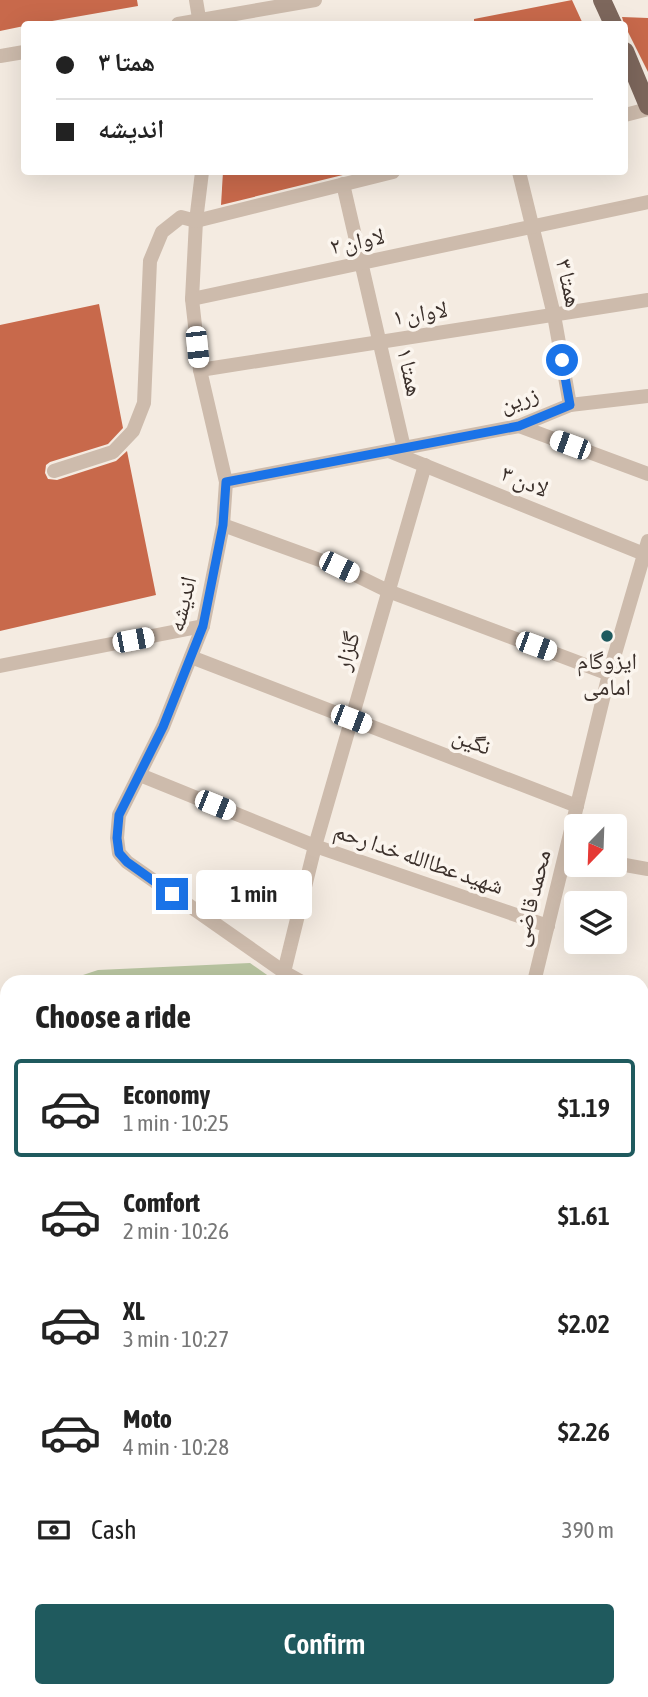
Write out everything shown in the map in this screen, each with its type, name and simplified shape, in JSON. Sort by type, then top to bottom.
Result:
[{"type":"main road","points":[[602,0],[612,21]]},
{"type":"main road","points":[[628,64],[648,108]]},
{"type":"street","points":[[196,0],[200,21]]},
{"type":"street","points":[[210,21],[314,0]]},
{"type":"street","points":[[0,56],[21,52]]},
{"type":"street","points":[[628,114],[648,108]]},
{"type":"street","name":"اندیشه","points":[[202,175],[192,299],[200,370],[226,482],[223,525],[203,626],[163,727],[119,815],[117,838],[119,853],[127,862],[289,975]]},
{"type":"street","points":[[54,471],[113,452],[132,431],[144,402],[150,261],[162,232],[181,216],[196,221],[381,175]]},
{"type":"street","name":"همتا ۳","points":[[520,175],[554,315],[570,405]]},
{"type":"street","name":"همتا ۱","points":[[344,184],[404,448]]},
{"type":"street","name":"لاوان ۲","points":[[192,299],[648,202]]},
{"type":"street","name":"لاوان ۱","points":[[200,370],[648,300]]},
{"type":"street","name":"زرین","points":[[226,482],[519,426],[570,405],[648,396]]},
{"type":"street","points":[[519,426],[648,474]]},
{"type":"street","name":"لادن ۳","points":[[389,451],[646,547]]},
{"type":"street","name":"گلزار","points":[[284,972],[315,846],[425,465]]},
{"type":"street","points":[[223,525],[339,567],[388,591],[609,674]]},
{"type":"street","name":"محمد قاضی","points":[[576,814],[609,674],[646,547]]},
{"type":"street","points":[[0,666],[203,626]]},
{"type":"street","name":"نگین","points":[[191,657],[577,806]]},
{"type":"street","name":"شهید عطاالله خدا رحم","points":[[140,775],[315,846],[548,926]]},
{"type":"street","points":[[627,865],[648,869]]},
{"type":"street","name":"محمد قاضی","points":[[536,975],[564,876]]},
{"type":"green space","points":[[250,963],[267,975],[83,975],[98,970]]},
{"type":"building","points":[[0,0],[137,0],[138,6],[52,21],[21,21],[21,27],[0,31]]},
{"type":"building","points":[[572,0],[582,21],[474,21]]},
{"type":"building","points":[[622,17],[648,18],[648,72],[628,32],[628,21],[623,21]]},
{"type":"building","points":[[223,175],[343,175],[221,205]]},
{"type":"building","points":[[99,304],[123,428],[108,444],[50,462],[46,465],[45,473],[48,479],[57,480],[116,461],[127,451],[156,595],[0,631],[0,325]]},
{"type":"place","name":"ایزوگام امامی","points":[[607,636]]},
{"type":"route","points":[[172,894],[127,862],[119,853],[119,815],[163,727],[203,626],[223,525],[226,482],[519,426],[570,405],[562,360]]}]
